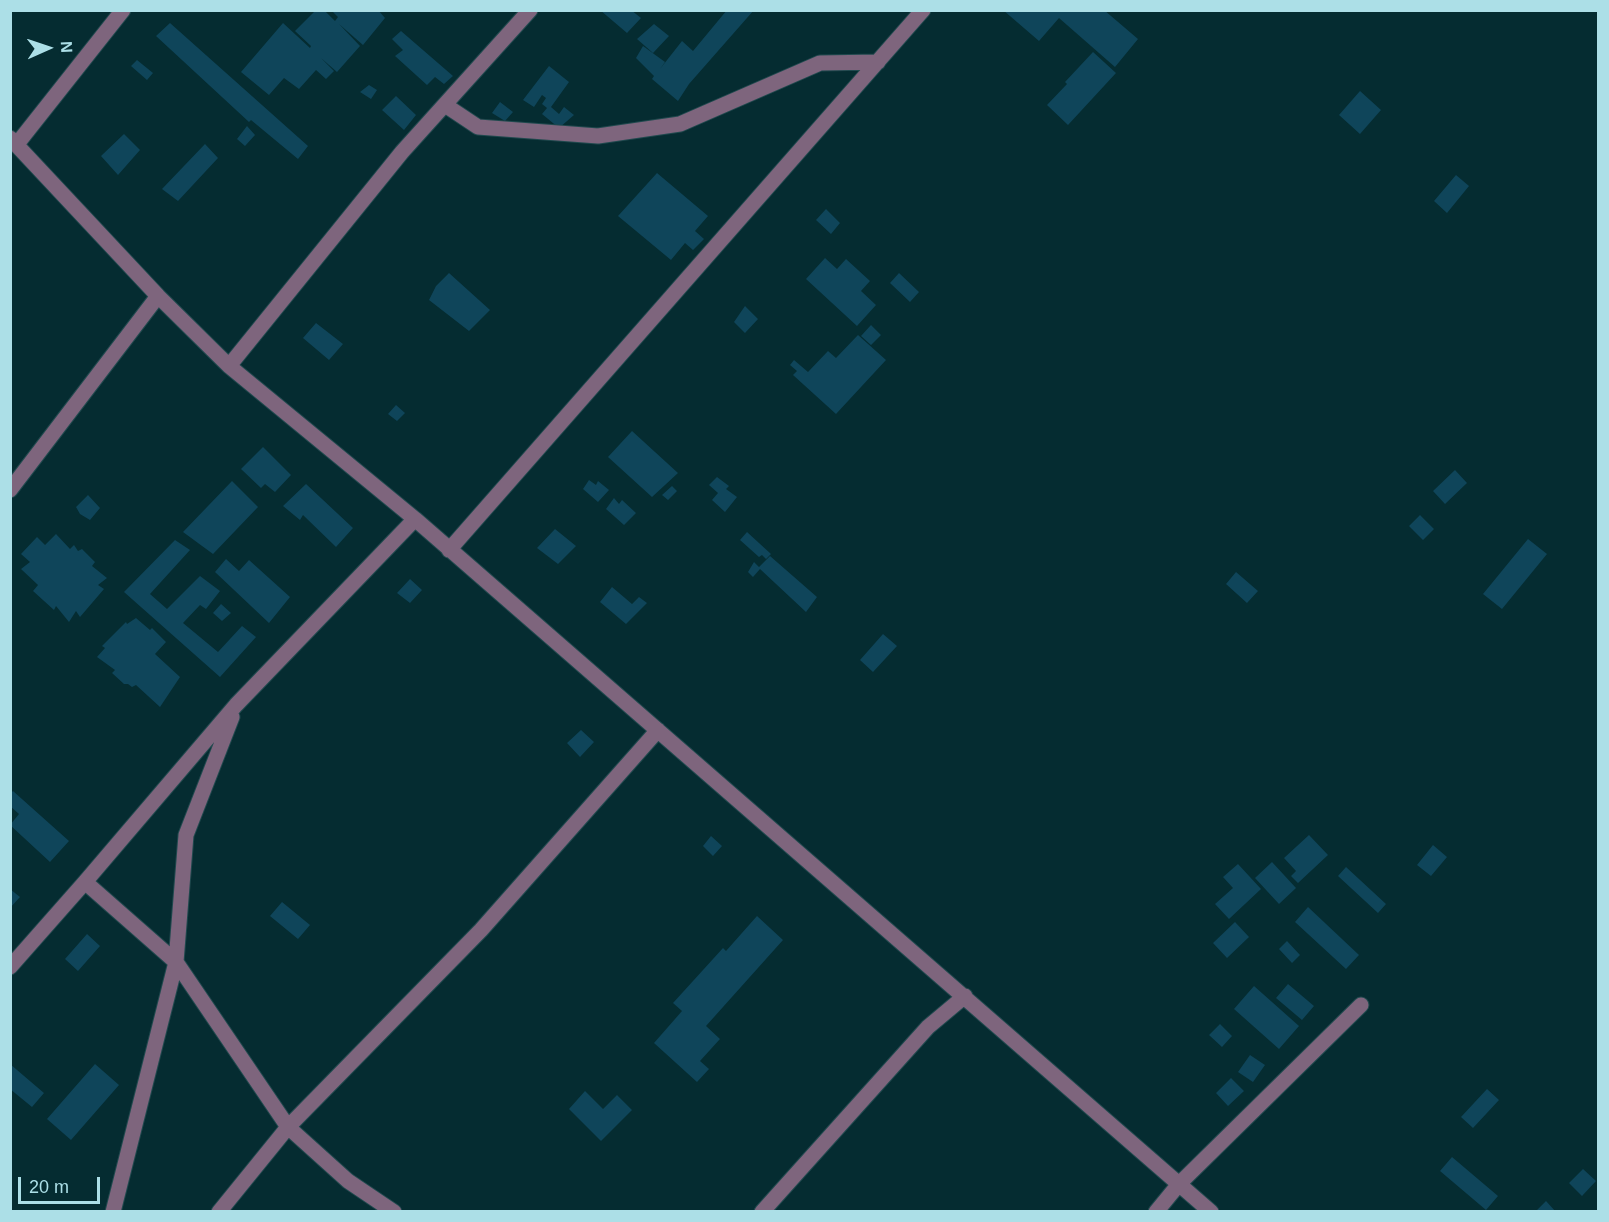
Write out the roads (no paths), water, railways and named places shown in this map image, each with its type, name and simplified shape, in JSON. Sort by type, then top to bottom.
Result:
[{"type":"street","points":[[123,10],[14,141],[158,297],[229,366],[415,519],[1211,1212]]},
{"type":"street","points":[[229,366],[402,152],[530,10]]},
{"type":"street","points":[[449,550],[923,10]]},
{"type":"street","points":[[445,105],[478,127],[598,136],[680,124],[820,63],[878,62]]},
{"type":"street","points":[[10,490],[158,297]]},
{"type":"street","points":[[10,967],[236,705],[415,519]]},
{"type":"street","points":[[113,1212],[176,962],[186,835],[236,705]]},
{"type":"street","points":[[219,1212],[288,1127],[481,930],[658,730]]},
{"type":"street","points":[[85,882],[176,962],[288,1127],[348,1181],[394,1212]]},
{"type":"street","points":[[762,1212],[928,1027],[964,996]]},
{"type":"street","points":[[1156,1212],[1179,1184],[1361,1005]]}]
